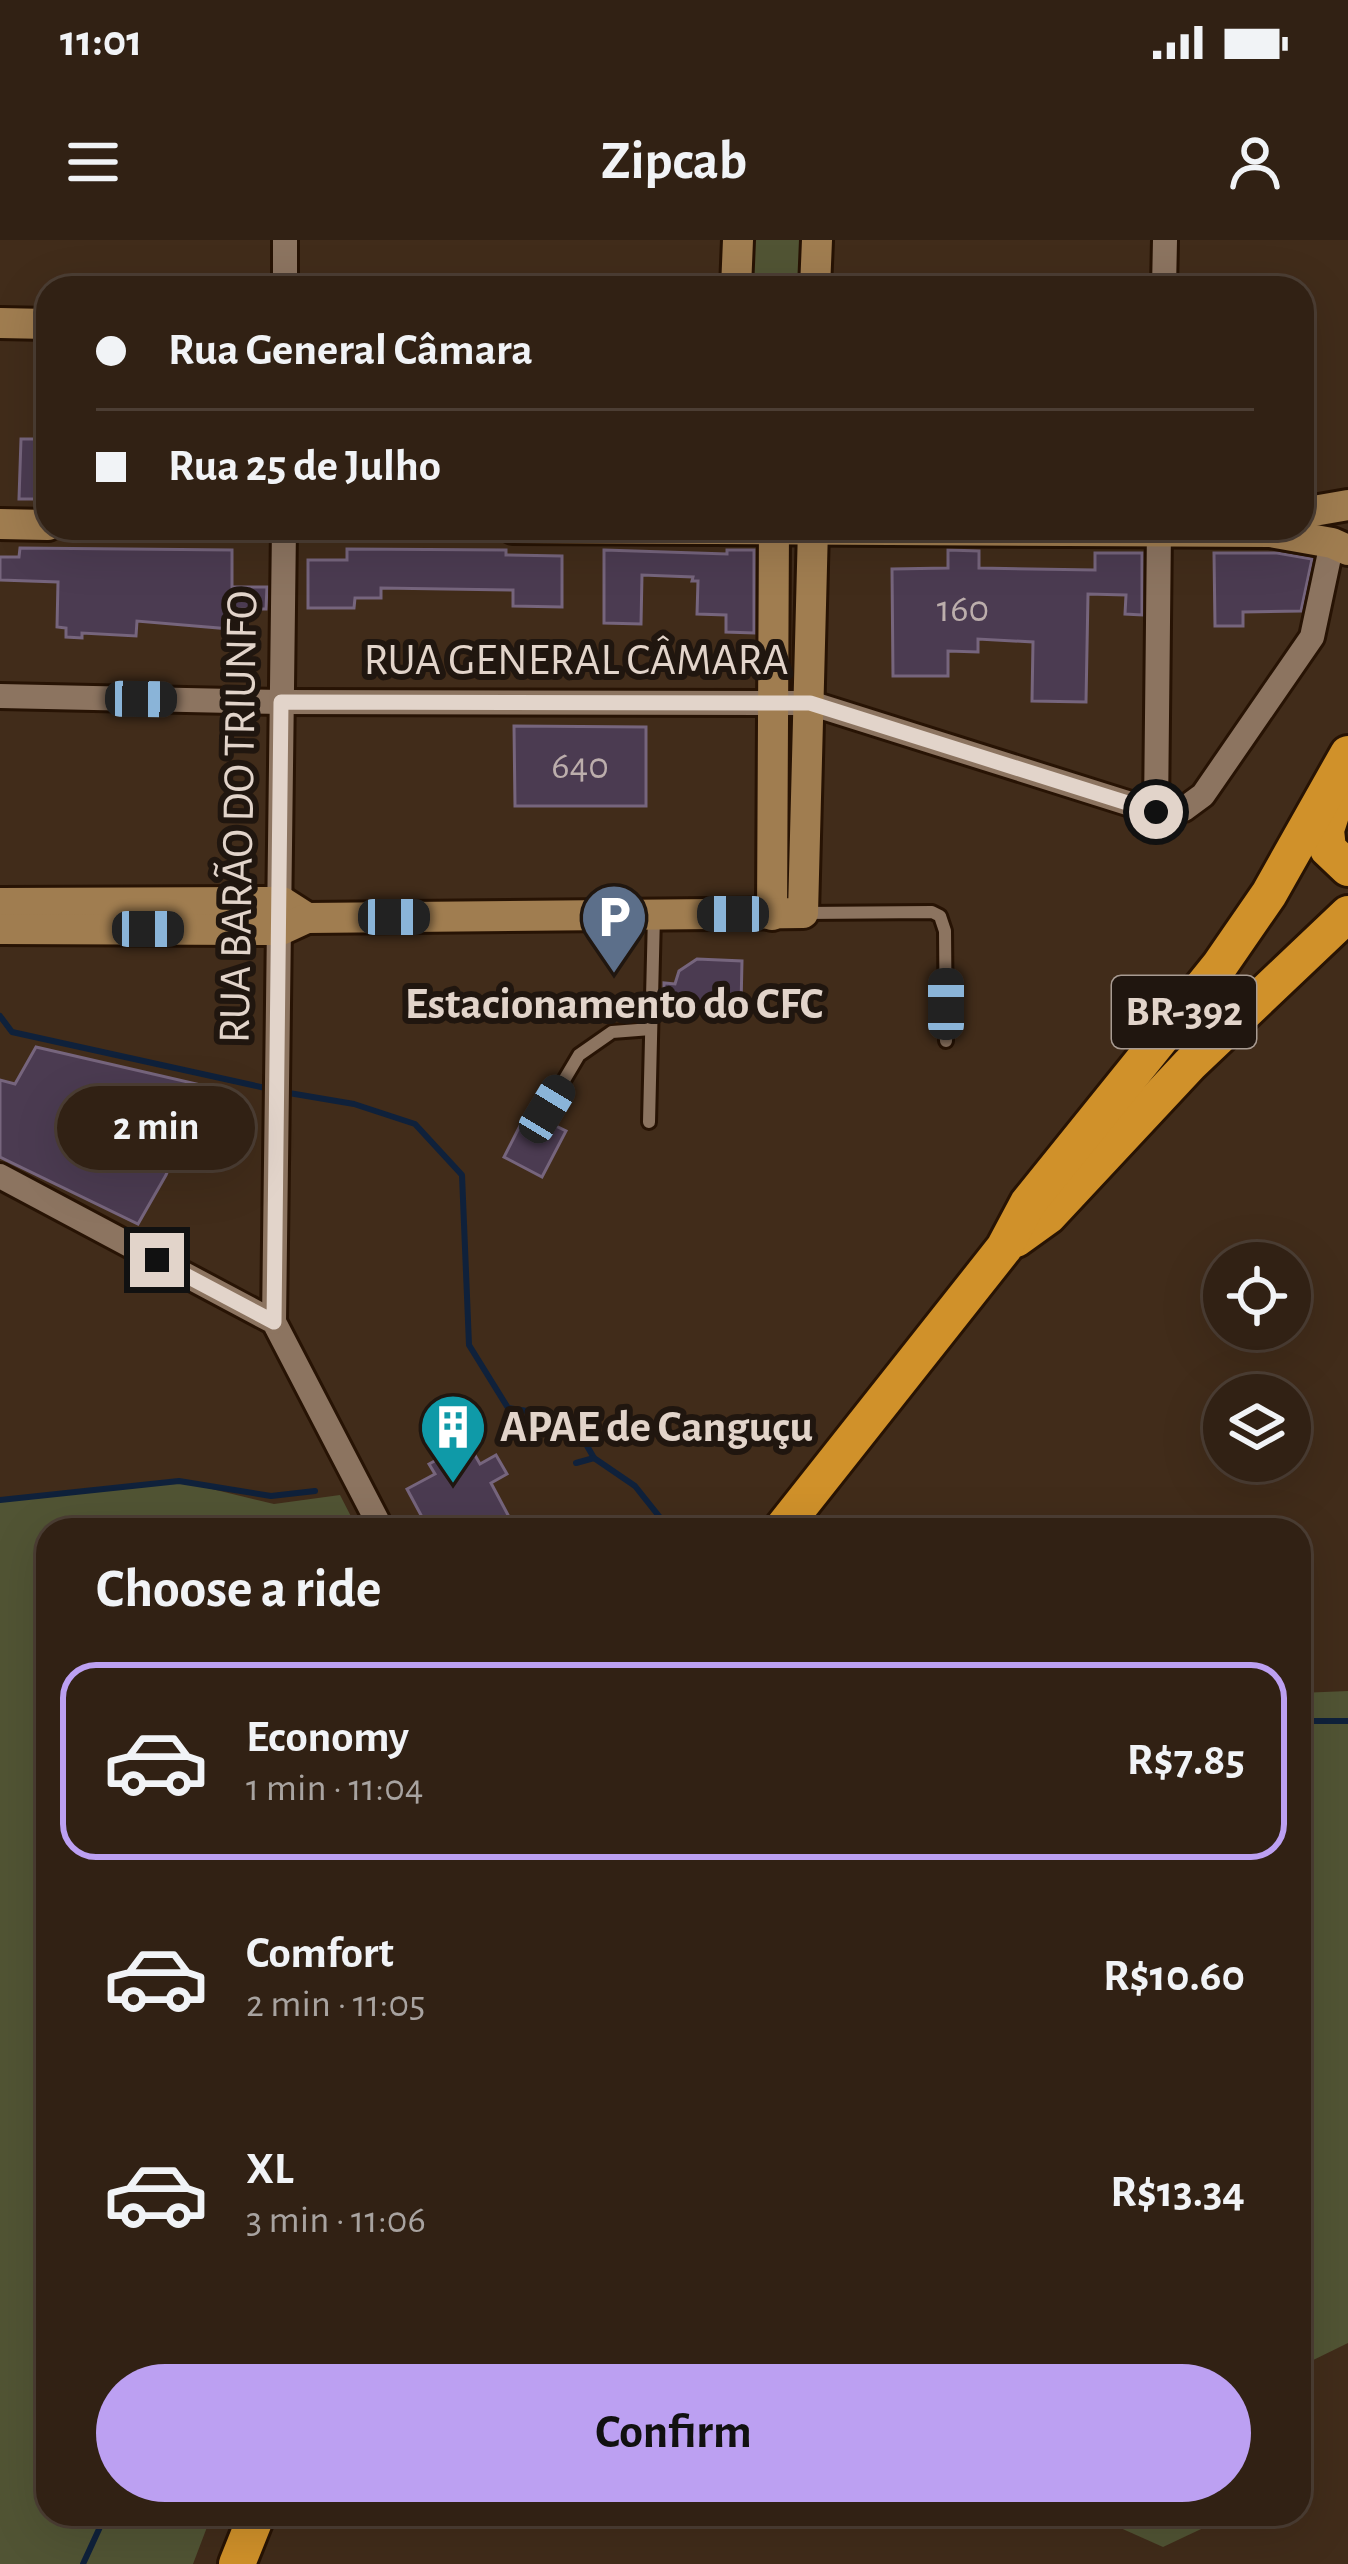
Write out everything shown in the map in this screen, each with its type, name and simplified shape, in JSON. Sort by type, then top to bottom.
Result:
[{"type":"highway","points":[[1347,758],[1326,830],[1328,849],[1348,868]]},
{"type":"highway","name":"BR-392","points":[[791,1518],[1004,1248],[1028,1203],[1220,965],[1269,894],[1347,758]]},
{"type":"highway","name":"BR-392","points":[[1004,1248],[1048,1216],[1190,1064],[1348,914]]},
{"type":"highway","points":[[237,2564],[252,2526]]},
{"type":"street","points":[[284,276],[285,240]]},
{"type":"street","points":[[736,276],[738,240]]},
{"type":"street","points":[[816,276],[818,240]]},
{"type":"street","points":[[1164,276],[1165,240]]},
{"type":"street","points":[[0,323],[36,324]]},
{"type":"street","points":[[1314,511],[1348,505]]},
{"type":"street","points":[[0,508],[36,509]]},
{"type":"street","points":[[0,524],[36,525]]},
{"type":"street","name":"RUA BARÃO DO TRIUNFO","points":[[274,1322],[290,917],[281,702],[284,540]]},
{"type":"street","points":[[774,540],[773,701],[788,914]]},
{"type":"street","points":[[788,914],[810,703],[813,540]]},
{"type":"street","points":[[1160,540],[1156,812],[1184,809],[1203,795],[1312,637],[1340,547],[1307,540]]},
{"type":"street","name":"RUA GENERAL CÂMARA","points":[[0,696],[810,703],[1156,812]]},
{"type":"street","points":[[0,903],[61,916],[788,914]]},
{"type":"street","points":[[0,929],[61,916]]},
{"type":"street","points":[[0,1176],[274,1322],[376,1518]]},
{"type":"lane","points":[[788,914],[932,912],[940,916],[945,932],[946,1041]]},
{"type":"lane","points":[[650,1122],[654,914]]},
{"type":"lane","points":[[547,1109],[579,1054],[612,1032],[651,1030]]},
{"type":"green space","points":[[750,240],[808,240],[806,276],[748,276]]},
{"type":"green space","points":[[179,1481],[274,1504],[340,1495],[352,1518],[36,1518],[36,2526],[207,2526],[193,2564],[0,2564],[0,1500]]},
{"type":"green space","points":[[1348,1691],[1348,2343],[1311,2361],[1311,1693]]},
{"type":"green space","points":[[1116,2526],[1208,2526],[1163,2547]]},
{"type":"building","points":[[21,439],[36,439],[36,499],[19,499]]},
{"type":"building","points":[[20,548],[232,550],[232,587],[267,587],[266,609],[231,609],[231,629],[137,621],[136,636],[82,633],[82,638],[66,637],[66,628],[57,627],[58,582],[0,580],[0,557],[19,557]]},
{"type":"building","points":[[347,549],[506,550],[506,555],[562,556],[562,607],[513,606],[513,590],[381,588],[381,598],[355,598],[354,608],[308,608],[308,560],[347,560]]},
{"type":"building","points":[[604,550],[727,554],[727,550],[754,550],[754,633],[726,632],[726,615],[697,614],[698,581],[692,581],[693,577],[642,575],[641,624],[604,623]]},
{"type":"building","points":[[948,550],[979,551],[979,568],[1095,570],[1095,553],[1142,553],[1142,615],[1125,614],[1126,595],[1088,594],[1086,702],[1032,701],[1033,642],[978,639],[978,652],[948,651],[948,676],[893,676],[892,569],[948,568]]},
{"type":"building","points":[[1214,553],[1277,553],[1312,559],[1301,611],[1243,612],[1243,626],[1215,626]]},
{"type":"building","points":[[514,726],[646,727],[646,806],[515,806]]},
{"type":"building","points":[[697,959],[742,961],[741,1006],[664,1003],[664,983],[675,984],[679,971]]},
{"type":"building","points":[[36,1047],[201,1085],[166,1175],[138,1224],[0,1157],[0,1080],[15,1084]]},
{"type":"building","points":[[527,1112],[566,1131],[542,1177],[504,1157]]},
{"type":"building","name":"APAE de Canguçu","points":[[468,1443],[480,1464],[496,1455],[507,1474],[491,1483],[510,1518],[423,1518],[407,1489],[435,1474],[429,1464]]},
{"type":"waterway","points":[[0,1016],[12,1032],[270,1089]]},
{"type":"waterway","points":[[283,1092],[354,1104],[415,1124],[462,1175],[469,1345],[508,1408],[571,1418],[594,1458]]},
{"type":"waterway","points":[[576,1463],[594,1458],[635,1486],[660,1518]]},
{"type":"waterway","points":[[0,1500],[179,1481],[271,1496],[315,1491]]},
{"type":"waterway","points":[[1311,1721],[1348,1721]]},
{"type":"waterway","points":[[83,2564],[100,2526]]},
{"type":"place","name":"Estacionamento do CFC","points":[[614,976]]},
{"type":"place","name":"APAE de Canguçu","points":[[453,1486]]},
{"type":"route","points":[[157,1260],[274,1322],[281,702],[810,703],[1156,812]]}]
